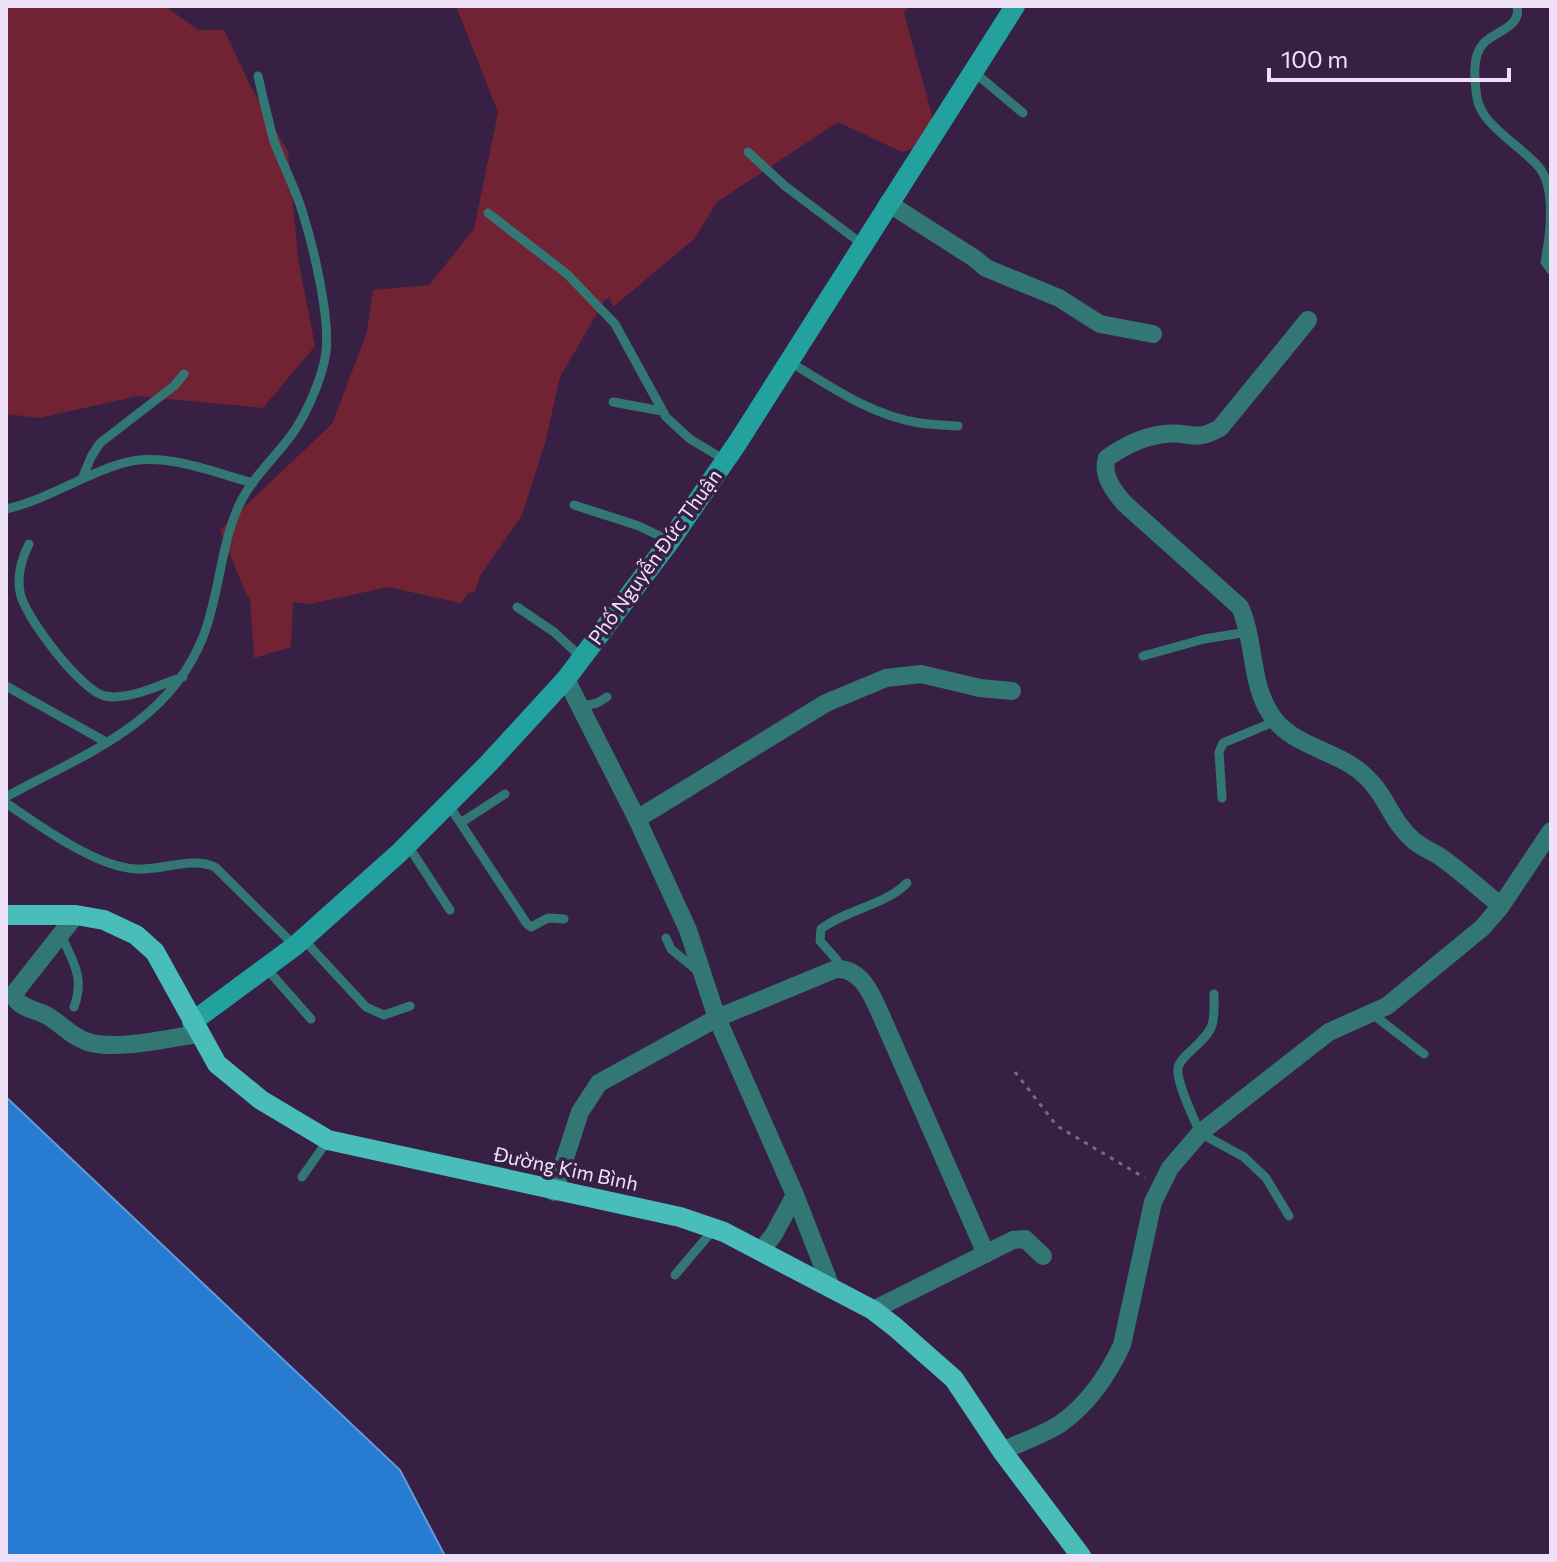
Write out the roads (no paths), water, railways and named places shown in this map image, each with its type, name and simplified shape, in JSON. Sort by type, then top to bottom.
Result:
[{"type":"main road","name":"Đường Kim Bình","points":[[6,915],[76,915],[104,920],[136,935],[155,952],[217,1064],[261,1100],[328,1140],[554,1192],[680,1217],[761,1251],[873,1310],[954,1379],[1002,1451],[1081,1556]]},
{"type":"street","name":"Phố Nguyễn Đức Thuận","points":[[196,1028],[299,942],[407,844],[566,679],[670,541],[725,460],[1015,6]]},
{"type":"street","points":[[888,203],[996,274],[1059,298],[1100,324],[1153,334]]},
{"type":"street","points":[[1308,320],[1220,428],[1204,437],[1169,433],[1148,437],[1118,450],[1107,458],[1104,465],[1125,504],[1240,607],[1262,696],[1276,721],[1301,742],[1341,759],[1362,773],[1377,786],[1411,838],[1439,856],[1501,906]]},
{"type":"street","points":[[637,819],[826,703],[886,678],[921,674],[980,688],[1012,691]]},
{"type":"street","points":[[566,679],[637,819],[688,930],[717,1018],[795,1195],[831,1287]]},
{"type":"street","points":[[1002,1451],[1060,1424],[1093,1393],[1112,1367],[1122,1345],[1159,1186],[1200,1133],[1329,1032],[1387,1006],[1458,950],[1501,906],[1551,831]]},
{"type":"street","points":[[76,915],[16,991],[15,998],[19,1005],[53,1019],[72,1035],[89,1043],[116,1044],[196,1028]]},
{"type":"street","points":[[554,1192],[580,1112],[599,1083],[717,1018],[836,969],[844,969],[866,985],[986,1254]]},
{"type":"street","points":[[761,1251],[795,1195]]},
{"type":"street","points":[[873,1310],[1013,1240],[1025,1239],[1043,1256]]},
{"type":"lane","points":[[1517,6],[1519,13],[1516,20],[1481,45],[1475,65],[1477,95],[1479,108],[1489,123],[1539,167],[1545,177],[1550,203],[1545,262],[1551,270]]},
{"type":"lane","points":[[974,72],[1023,113]]},
{"type":"lane","points":[[258,76],[274,141],[303,214],[324,316],[326,352],[315,388],[295,430],[240,503],[203,636],[183,677],[167,698],[136,725],[6,800],[110,866],[148,869],[205,862],[215,867],[366,1007],[384,1015],[410,1006]]},
{"type":"lane","points":[[748,152],[785,186],[862,244]]},
{"type":"lane","points":[[488,213],[567,274],[615,324],[662,411],[690,439],[725,460]]},
{"type":"lane","points":[[790,362],[855,401],[889,416],[920,423],[958,426]]},
{"type":"lane","points":[[82,479],[100,443],[174,386],[184,374]]},
{"type":"lane","points":[[613,402],[662,411]]},
{"type":"lane","points":[[6,509],[35,501],[123,462],[182,464],[253,483]]},
{"type":"lane","points":[[574,505],[639,526],[670,541]]},
{"type":"lane","points":[[29,544],[22,557],[19,589],[24,608],[84,685],[103,696],[126,695],[183,677]]},
{"type":"lane","points":[[517,607],[554,632],[582,658]]},
{"type":"lane","points":[[1143,656],[1204,639],[1248,632]]},
{"type":"lane","points":[[6,686],[106,742]]},
{"type":"lane","points":[[580,707],[607,697]]},
{"type":"lane","points":[[1222,798],[1219,752],[1223,743],[1276,721]]},
{"type":"lane","points":[[462,822],[505,794]]},
{"type":"lane","points":[[448,804],[527,924],[531,927],[548,918],[564,919]]},
{"type":"lane","points":[[407,844],[450,910]]},
{"type":"lane","points":[[836,969],[837,960],[820,941],[821,929],[833,920],[890,897],[907,883]]},
{"type":"lane","points":[[61,935],[78,974],[80,990],[74,1007]]},
{"type":"lane","points":[[666,938],[671,949],[703,975]]},
{"type":"lane","points":[[267,969],[311,1019]]},
{"type":"lane","points":[[1214,994],[1213,1023],[1198,1047],[1184,1056],[1178,1067],[1180,1080],[1200,1133],[1244,1157],[1266,1178],[1289,1216]]},
{"type":"lane","points":[[1371,1013],[1424,1054]]},
{"type":"lane","points":[[302,1177],[328,1140]]},
{"type":"lane","points":[[675,1275],[714,1229]]},
{"type":"water","points":[[6,1097],[400,1470],[445,1556],[6,1556]]}]
